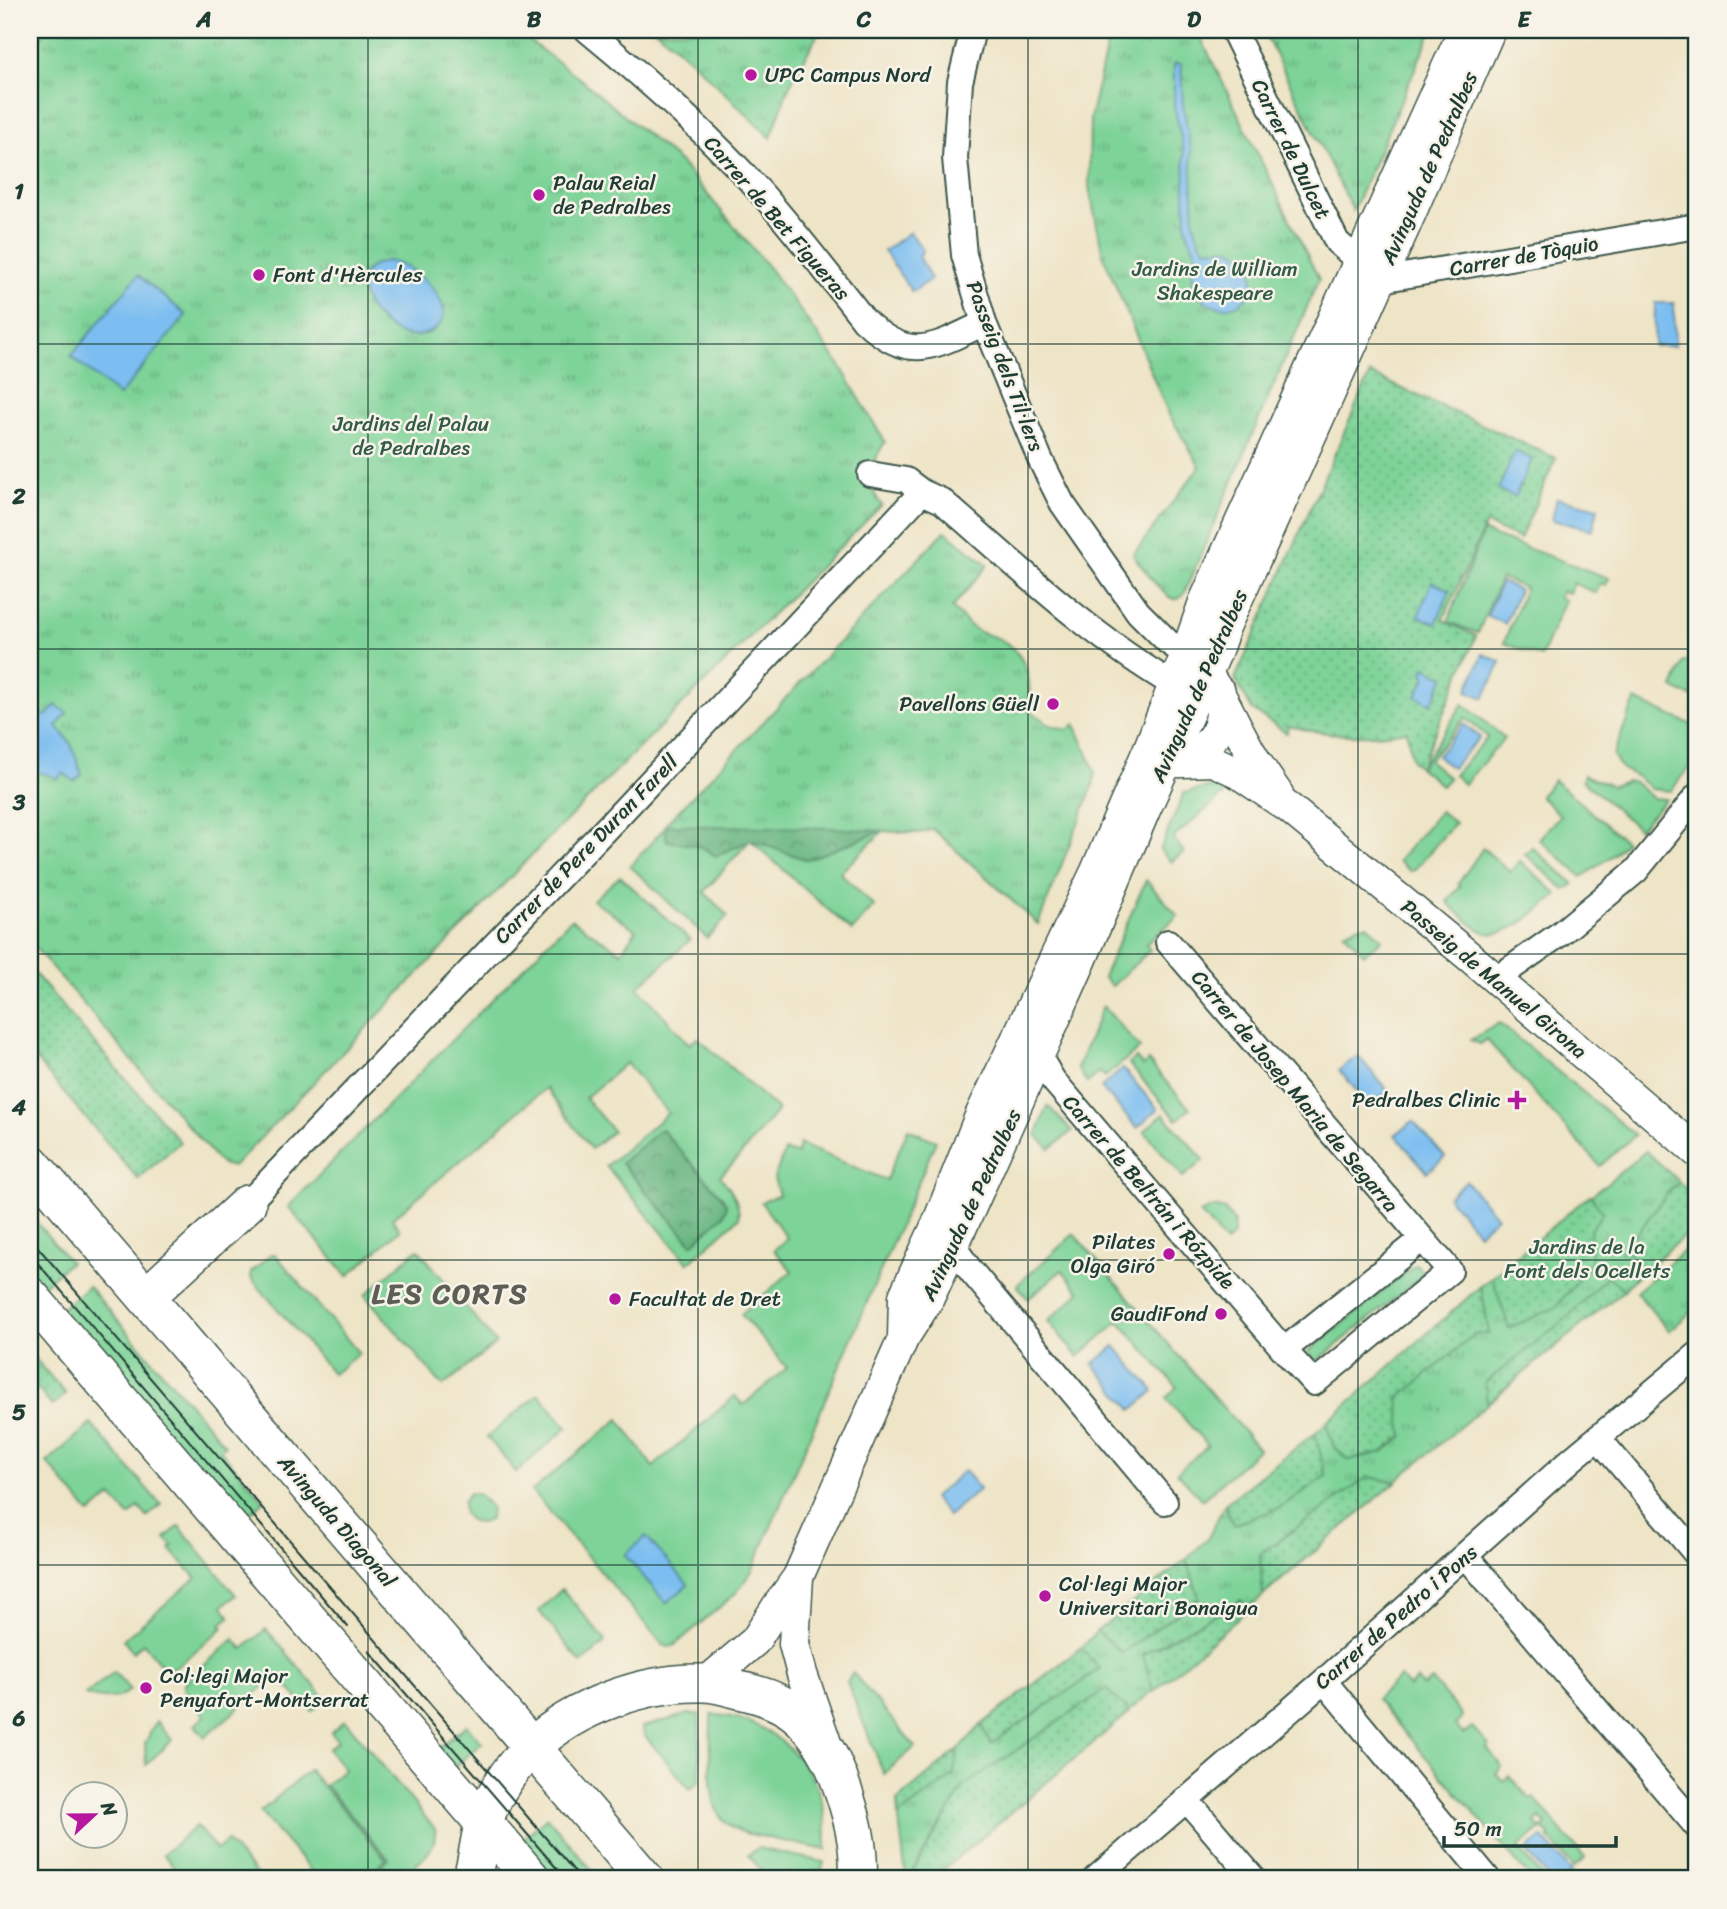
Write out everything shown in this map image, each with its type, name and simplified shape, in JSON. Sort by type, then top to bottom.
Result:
[{"type":"main road","name":"Avinguda Diagonal","points":[[30,1162],[645,1879]]},
{"type":"main road","points":[[146,1297],[247,1204]]},
{"type":"main road","points":[[30,1296],[532,1879]]},
{"type":"main road","points":[[471,1879],[484,1823],[500,1786],[532,1747],[566,1721],[608,1700],[676,1684],[705,1683],[767,1696],[801,1717],[832,1757],[857,1840],[858,1879]]},
{"type":"street","name":"Carrer de Bet Figueras","points":[[587,30],[701,129],[763,195],[864,320],[879,334],[894,343],[919,349],[941,344],[984,323]]},
{"type":"street","name":"Passeig dels Til·lers","points":[[973,30],[960,82],[955,158],[964,255],[984,323],[1040,459],[1062,503],[1139,612],[1204,673]]},
{"type":"street","name":"Carrer de Dulcet","points":[[1233,30],[1337,242],[1369,270]]},
{"type":"street","name":"Avinguda de Pedralbes","points":[[705,1683],[755,1641],[798,1577],[903,1339],[904,1296],[945,1236],[1039,1056],[1154,763],[1174,685],[1204,673],[1204,602],[1369,270],[1464,30]]},
{"type":"street","name":"Avinguda de Pedralbes","points":[[1369,270],[1406,224],[1490,30]]},
{"type":"street","name":"Carrer de Tòquio","points":[[1369,270],[1697,226]]},
{"type":"street","points":[[870,474],[906,480],[922,492],[942,501],[1087,626],[1120,652],[1174,685]]},
{"type":"street","name":"Carrer de Pere Duran Farell","points":[[247,1204],[618,816],[922,492]]},
{"type":"street","points":[[1154,763],[1199,752],[1216,732],[1223,710],[1204,673]]},
{"type":"street","points":[[1204,673],[1246,744],[1289,808]]},
{"type":"street","points":[[1154,763],[1213,761],[1235,771],[1289,808]]},
{"type":"street","name":"Avinguda de Pedralbes","points":[[945,1236],[980,1116],[1096,871],[1154,763]]},
{"type":"street","points":[[1496,979],[1561,933],[1636,871],[1697,796]]},
{"type":"street","name":"Passeig de Manuel Girona","points":[[1289,808],[1496,979],[1697,1152]]},
{"type":"street","name":"Carrer de Josep Maria de Segarra","points":[[1168,942],[1421,1240]]},
{"type":"street","name":"Carrer de Beltrán i Rózpide","points":[[1018,1033],[1039,1056],[1053,1080],[1314,1383],[1450,1271],[1421,1240]]},
{"type":"street","points":[[945,1236],[1165,1502]]},
{"type":"street","points":[[1284,1350],[1421,1240]]},
{"type":"street","name":"Carrer de Pedro i Pons","points":[[1095,1879],[1324,1681],[1571,1460],[1697,1355]]},
{"type":"street","points":[[1599,1439],[1697,1555]]},
{"type":"street","points":[[1466,1556],[1697,1827]]},
{"type":"street","name":"Avinguda de Pedralbes","points":[[798,1577],[794,1644],[832,1757]]},
{"type":"street","points":[[1324,1681],[1489,1879]]},
{"type":"street","points":[[1186,1798],[1254,1879]]},
{"type":"green space","name":"Jardins del Palau de Pedralbes","points":[[47,30],[515,30],[579,78],[681,163],[770,269],[841,367],[885,442],[872,466],[871,474],[872,489],[882,505],[529,858],[233,1167],[221,1164],[30,942],[30,50]]},
{"type":"green space","name":"UPC Campus Nord","points":[[656,30],[820,30],[788,89],[771,138]]},
{"type":"green space","name":"Jardins de William Shakespeare","points":[[1114,30],[1197,30],[1319,279],[1184,594],[1177,599],[1169,597],[1152,580],[1133,555],[1200,466],[1168,413],[1103,255],[1089,187],[1090,119],[1108,41]]},
{"type":"green space","points":[[1263,30],[1432,30],[1353,211]]},
{"type":"green space","points":[[1370,374],[1556,458],[1520,539],[1486,524],[1443,620],[1476,636],[1420,768],[1412,760],[1407,731],[1347,735],[1288,726],[1287,733],[1252,710],[1235,679]]},
{"type":"green space","points":[[945,531],[988,565],[952,608],[976,630],[1007,643],[1021,658],[1028,676],[1027,707],[1047,724],[1067,730],[1075,724],[1095,772],[1093,786],[1038,924],[933,829],[919,833],[831,828],[665,825]]},
{"type":"green space","points":[[1483,532],[1609,578],[1606,585],[1600,583],[1596,593],[1573,583],[1569,593],[1562,591],[1559,598],[1565,600],[1541,657],[1504,643],[1525,588],[1501,578],[1478,633],[1448,622]]},
{"type":"green space","points":[[1684,661],[1697,667],[1697,699],[1673,688]]},
{"type":"green space","points":[[1635,700],[1697,727],[1697,756],[1671,791],[1651,789],[1639,778],[1621,768],[1613,755]]},
{"type":"green space","points":[[1463,704],[1505,738],[1464,784],[1454,775],[1488,737],[1465,718],[1429,760],[1449,778],[1442,786],[1420,768]]},
{"type":"green space","points":[[966,715],[1038,924],[933,829],[919,833],[883,831],[840,873],[874,906],[852,931],[750,840],[704,892],[728,916],[707,938],[630,866],[707,781]]},
{"type":"green space","points":[[1584,775],[1612,786],[1626,781],[1634,782],[1653,798],[1666,799],[1639,829],[1582,780]]},
{"type":"green space","points":[[1554,780],[1626,842],[1582,877],[1539,839],[1560,815],[1540,796]]},
{"type":"green space","points":[[1215,786],[1225,793],[1173,838],[1184,852],[1171,862],[1160,850],[1184,793]]},
{"type":"green space","points":[[1440,811],[1455,823],[1415,869],[1410,871],[1398,861]]},
{"type":"green space","points":[[930,812],[807,860],[750,840],[716,856],[702,847],[667,841],[665,825],[673,816]]},
{"type":"green space","points":[[1532,847],[1574,884],[1565,890],[1525,854]]},
{"type":"green space","points":[[1483,848],[1510,872],[1520,861],[1558,895],[1511,929],[1491,934],[1477,928],[1447,902]]},
{"type":"green space","points":[[620,876],[690,940],[638,987],[689,1044],[698,1038],[778,1110],[720,1176],[736,1200],[739,1218],[688,1263],[606,1166],[668,1113],[626,1063],[585,1098],[613,1131],[591,1149],[546,1088],[392,1219],[400,1230],[348,1276],[288,1207],[571,919],[621,952],[636,930],[593,900]]},
{"type":"green space","points":[[1146,880],[1178,916],[1146,944],[1150,950],[1112,986],[1103,977]]},
{"type":"green space","points":[[1367,925],[1383,939],[1364,954],[1344,932]]},
{"type":"green space","points":[[34,973],[180,1142],[138,1179],[30,1053],[30,977]]},
{"type":"green space","points":[[1103,1006],[1140,1048],[1105,1077],[1100,1072],[1087,1083],[1077,1068]]},
{"type":"green space","points":[[1499,1023],[1635,1135],[1600,1166],[1486,1039],[1480,1044],[1471,1040]]},
{"type":"green space","points":[[1136,1058],[1143,1066],[1148,1061],[1190,1109],[1177,1120],[1129,1064]]},
{"type":"green space","points":[[1048,1106],[1072,1131],[1050,1149],[1036,1135]]},
{"type":"green space","points":[[1163,1114],[1204,1160],[1183,1177],[1144,1131]]},
{"type":"green space","points":[[661,1129],[723,1198],[727,1206],[723,1216],[692,1244],[621,1163]]},
{"type":"green space","points":[[908,1129],[936,1141],[752,1571],[735,1594],[675,1645],[663,1645],[532,1491],[619,1419],[653,1467],[735,1396],[743,1405],[787,1368],[741,1314],[792,1271],[774,1250],[787,1238],[761,1202],[779,1195],[774,1178],[785,1151],[797,1154],[799,1144],[886,1180]]},
{"type":"green space","name":"Jardins de la Font dels Ocellets","points":[[1646,1151],[1697,1199],[1697,1225],[932,1879],[906,1879],[897,1801],[959,1749],[981,1725],[1081,1648],[1097,1631],[1187,1559],[1208,1538],[1225,1504],[1315,1433],[1481,1286]]},
{"type":"green space","points":[[1679,1182],[1697,1199],[1697,1225],[1634,1279],[1628,1246],[1668,1192]]},
{"type":"green space","points":[[1590,1195],[1603,1212],[1590,1230],[1591,1264],[1555,1308],[1509,1328],[1492,1277]]},
{"type":"green space","points":[[1214,1207],[1225,1210],[1234,1222],[1233,1235],[1226,1243],[1200,1213]]},
{"type":"green space","points":[[30,1215],[70,1262],[40,1288],[30,1276]]},
{"type":"green space","points":[[1074,1234],[1259,1449],[1202,1500],[1177,1472],[1208,1446],[1166,1398],[1177,1387],[1119,1321],[1078,1357],[1048,1321],[1080,1292],[1062,1270],[1028,1299],[1017,1285]]},
{"type":"green space","points":[[1697,1239],[1697,1307],[1669,1331],[1636,1292]]},
{"type":"green space","points":[[418,1249],[496,1343],[443,1386],[365,1295]]},
{"type":"green space","points":[[275,1254],[359,1353],[333,1374],[251,1278],[251,1272]]},
{"type":"green space","points":[[1416,1264],[1425,1274],[1316,1362],[1308,1352]]},
{"type":"green space","points":[[1607,1276],[1624,1290],[1487,1403],[1485,1383],[1569,1316]]},
{"type":"green space","points":[[88,1286],[225,1445],[220,1450],[264,1501],[249,1514],[237,1501],[228,1508],[59,1311]]},
{"type":"green space","name":"Jardins de la Font dels Ocellets","points":[[1481,1286],[1489,1334],[1475,1334],[1398,1399],[1403,1436],[1383,1452],[1349,1460],[1334,1447],[1326,1423]]},
{"type":"green space","points":[[30,1353],[66,1394],[52,1406],[30,1380]]},
{"type":"green space","points":[[539,1394],[567,1428],[516,1472],[487,1437]]},
{"type":"green space","points":[[91,1424],[161,1505],[147,1517],[139,1507],[129,1516],[111,1496],[90,1514],[47,1462]]},
{"type":"green space","points":[[1315,1433],[1326,1476],[1279,1508],[1233,1525],[1225,1504]]},
{"type":"green space","points":[[1368,1477],[1396,1482],[1263,1595],[1260,1554]]},
{"type":"green space","points":[[469,1493],[479,1494],[492,1509],[489,1520],[475,1523],[464,1514],[463,1502]]},
{"type":"green space","points":[[179,1526],[236,1595],[223,1606],[230,1617],[221,1624],[224,1627],[171,1669],[162,1666],[143,1643],[133,1652],[123,1640],[196,1578],[170,1549],[173,1546],[165,1538]]},
{"type":"green space","points":[[1187,1559],[1199,1598],[1122,1653],[1097,1631]]},
{"type":"green space","points":[[562,1589],[605,1640],[604,1644],[581,1663],[539,1611]]},
{"type":"green space","points":[[1241,1600],[1245,1612],[1153,1692],[1143,1654]]},
{"type":"green space","points":[[266,1629],[326,1699],[312,1711],[277,1675],[205,1737],[195,1725],[205,1716],[185,1693],[184,1683],[234,1639],[243,1649]]},
{"type":"green space","points":[[1081,1648],[1100,1669],[991,1744],[981,1725]]},
{"type":"green space","points":[[114,1672],[130,1690],[109,1698],[85,1695]]},
{"type":"green space","points":[[853,1673],[915,1747],[884,1774],[847,1682]]},
{"type":"green space","points":[[1400,1677],[1409,1687],[1417,1680],[1423,1687],[1432,1680],[1463,1717],[1455,1725],[1463,1734],[1472,1727],[1489,1745],[1487,1748],[1502,1767],[1496,1773],[1503,1781],[1509,1776],[1530,1799],[1533,1797],[1585,1858],[1574,1868],[1548,1837],[1542,1828],[1546,1824],[1540,1818],[1536,1823],[1541,1829],[1518,1848],[1544,1879],[1531,1879],[1376,1699]]},
{"type":"green space","points":[[1106,1689],[1130,1712],[932,1879],[908,1879],[964,1786]]},
{"type":"green space","points":[[689,1714],[699,1714],[700,1781],[690,1789],[645,1736],[642,1727]]},
{"type":"green space","points":[[711,1715],[730,1717],[766,1730],[796,1755],[817,1788],[823,1806],[826,1850],[745,1833],[721,1818],[715,1806],[711,1781]]},
{"type":"green space","points":[[345,1720],[435,1829],[435,1838],[429,1852],[398,1879],[367,1879],[389,1859],[325,1785],[344,1769],[328,1749],[338,1741],[331,1732]]},
{"type":"green space","points":[[156,1721],[172,1740],[146,1765],[145,1744]]},
{"type":"green space","points":[[466,1725],[482,1743],[453,1768],[437,1750]]},
{"type":"green space","points":[[959,1749],[953,1776],[898,1816],[897,1801]]},
{"type":"green space","points":[[309,1770],[386,1859],[362,1879],[318,1879],[260,1812]]},
{"type":"green space","points":[[547,1817],[600,1879],[548,1879],[517,1844]]},
{"type":"green space","points":[[196,1826],[217,1850],[227,1841],[260,1879],[184,1879],[163,1854]]},
{"type":"green space","points":[[758,1848],[824,1862],[819,1879],[769,1879],[748,1855]]},
{"type":"water","points":[[1174,63],[1181,64],[1183,105],[1191,149],[1194,223],[1199,240],[1206,249],[1227,248],[1239,254],[1248,262],[1252,273],[1250,293],[1243,301],[1233,306],[1220,307],[1207,303],[1197,292],[1193,282],[1197,256],[1186,229],[1184,152],[1174,106]]},
{"type":"water","points":[[910,232],[923,250],[919,256],[931,279],[912,292],[884,251]]},
{"type":"water","points":[[387,261],[400,264],[414,272],[436,293],[442,306],[443,318],[437,328],[422,335],[408,336],[393,330],[369,307],[363,292],[363,279],[370,268]]},
{"type":"water","points":[[138,275],[186,315],[119,396],[71,356]]},
{"type":"water","points":[[1655,303],[1674,303],[1675,346],[1654,346]]},
{"type":"water","points":[[1515,451],[1532,459],[1515,497],[1498,490]]},
{"type":"water","points":[[1557,498],[1598,508],[1593,530],[1552,520]]},
{"type":"water","points":[[1432,582],[1450,590],[1436,624],[1418,616]]},
{"type":"water","points":[[1501,582],[1519,590],[1505,624],[1487,616]]},
{"type":"water","points":[[1483,654],[1501,662],[1484,698],[1467,691]]},
{"type":"water","points":[[1425,667],[1445,677],[1431,704],[1416,696],[1426,677],[1423,673]]},
{"type":"water","points":[[56,705],[67,713],[57,726],[71,744],[82,775],[74,781],[63,773],[58,779],[30,769],[30,708],[46,716]]},
{"type":"water","points":[[1464,724],[1480,737],[1452,768],[1437,756]]},
{"type":"water","points":[[1358,1056],[1388,1091],[1370,1107],[1339,1070]]},
{"type":"water","points":[[1123,1069],[1158,1109],[1137,1128],[1101,1087]]},
{"type":"water","points":[[1413,1121],[1445,1157],[1427,1172],[1395,1135]]},
{"type":"water","points":[[1466,1181],[1497,1217],[1478,1233],[1448,1197]]},
{"type":"water","points":[[1115,1346],[1154,1391],[1132,1410],[1093,1364]]},
{"type":"water","points":[[964,1471],[980,1489],[948,1516],[933,1498]]},
{"type":"water","points":[[646,1536],[688,1585],[666,1603],[625,1555]]},
{"type":"water","points":[[1542,1837],[1572,1872],[1563,1879],[1550,1879],[1526,1851]]},
{"type":"tram line","points":[[30,1238],[581,1879]]},
{"type":"tram line","points":[[30,1254],[348,1627]]},
{"type":"tram line","points":[[369,1651],[566,1879]]},
{"type":"place","name":"UPC Campus Nord","points":[[751,75]]},
{"type":"place","name":"Palau Reial de Pedralbes","points":[[539,195]]},
{"type":"place","name":"Font d'Hèrcules","points":[[259,275]]},
{"type":"place","name":"Pavellons Güell","points":[[1053,704]]},
{"type":"place","name":"Pedralbes Clinic","points":[[1517,1100]]},
{"type":"place","name":"Pilates Olga Giró","points":[[1169,1254]]},
{"type":"place","name":"Facultat de Dret","points":[[615,1299]]},
{"type":"place","name":"GaudiFond","points":[[1221,1314]]},
{"type":"place","name":"Col·legi Major Universitari Bonaigua","points":[[1045,1596]]},
{"type":"place","name":"Col·legi Major Penyafort-Montserrat","points":[[146,1688]]},
{"type":"district","name":"LES CORTS","points":[[450,1293]]}]
